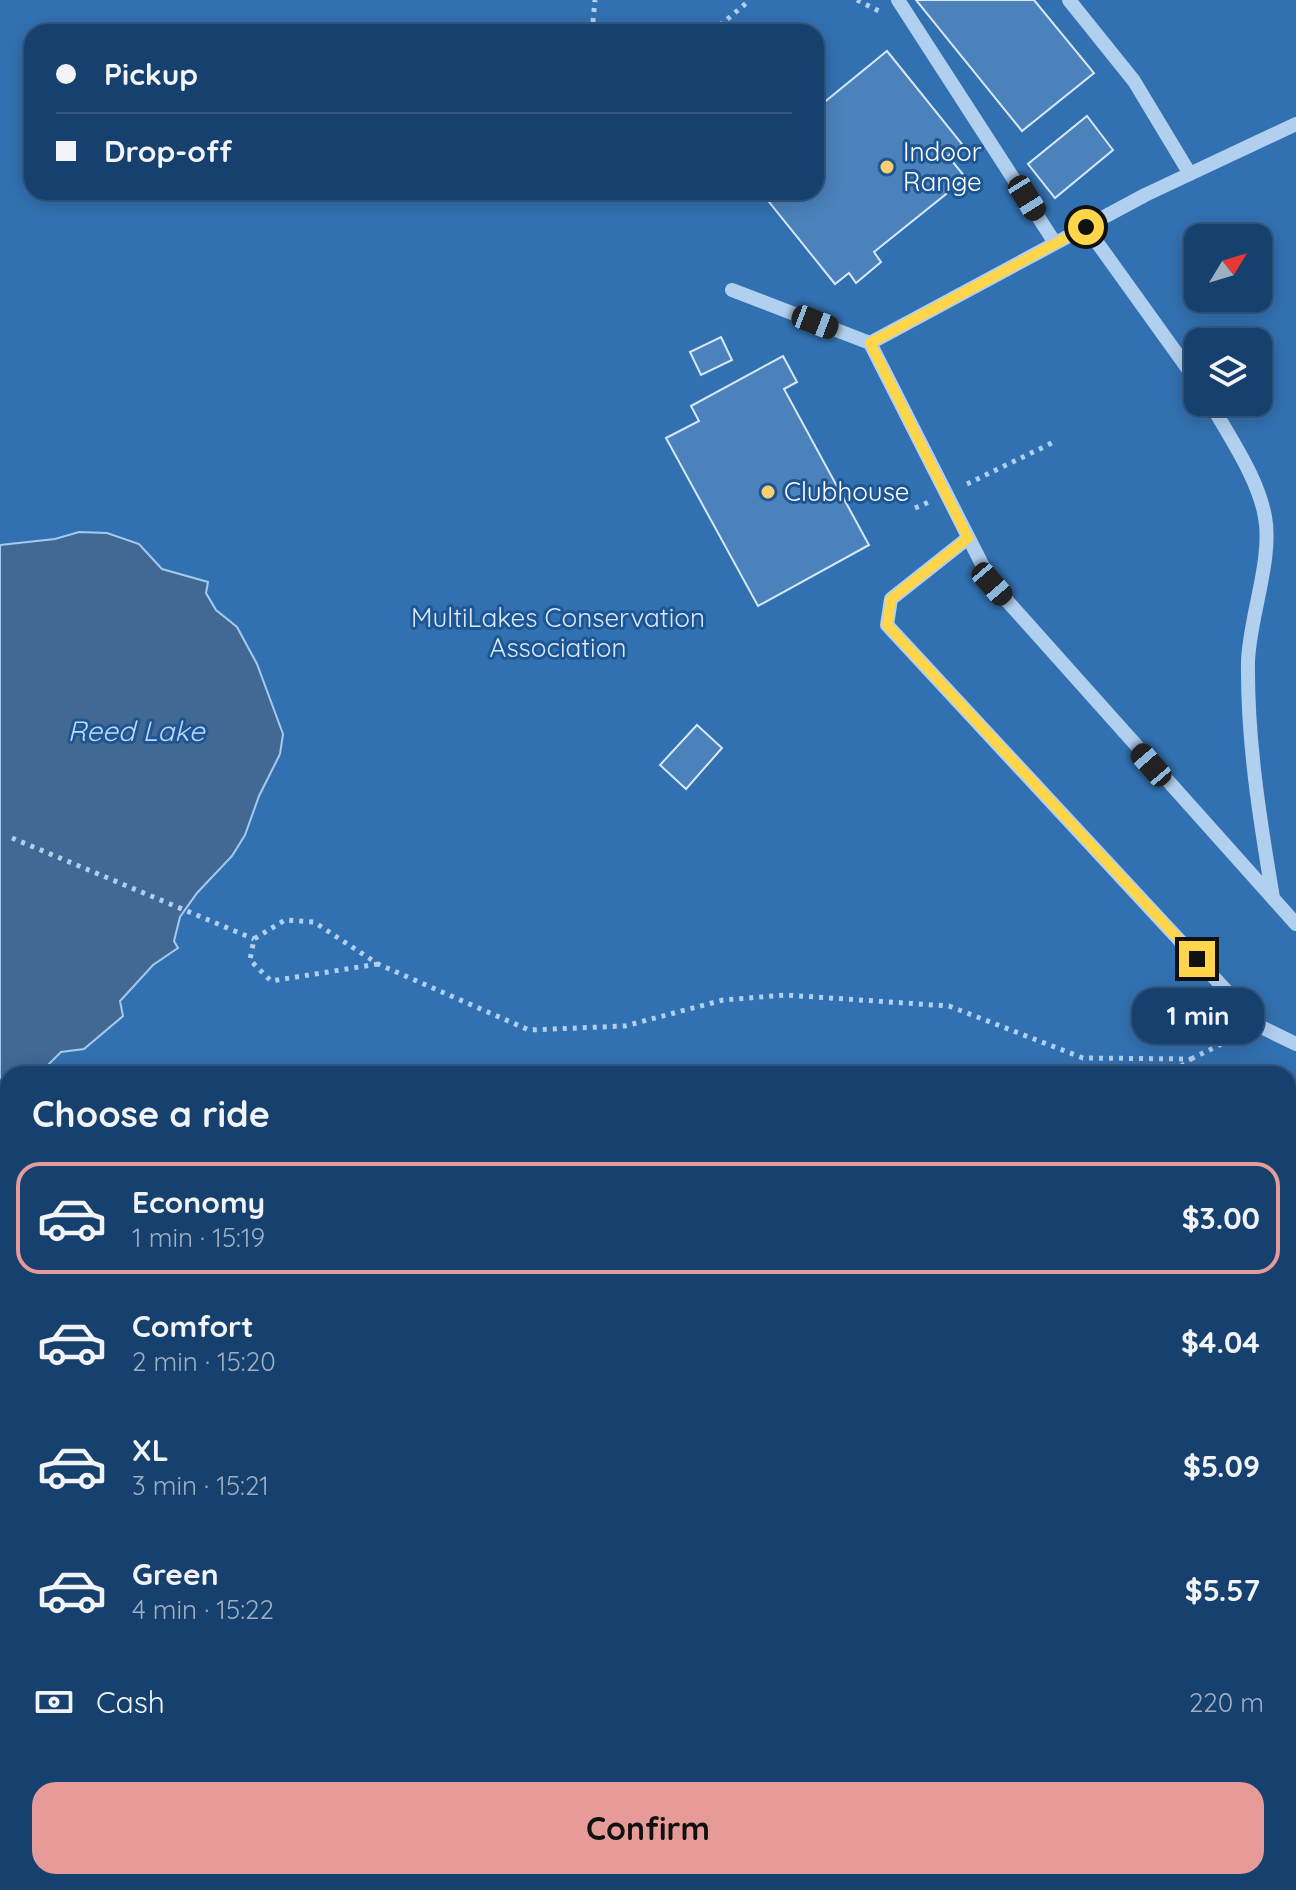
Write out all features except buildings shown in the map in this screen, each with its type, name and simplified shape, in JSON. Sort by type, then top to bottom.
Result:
[{"type":"lane","points":[[898,0],[1055,243]]},
{"type":"lane","points":[[1069,0],[1134,81],[1190,174]]},
{"type":"lane","points":[[870,343],[1086,227],[1296,124]]},
{"type":"lane","points":[[1086,227],[1184,364]]},
{"type":"lane","points":[[732,290],[870,343],[992,584],[1296,924]]},
{"type":"lane","points":[[1218,416],[1248,471],[1266,518],[1262,574],[1248,660],[1261,822],[1273,899]]},
{"type":"lane","points":[[968,538],[891,599],[887,625],[1259,1026],[1296,1044]]},
{"type":"path","points":[[593,24],[595,0]]},
{"type":"path","points":[[722,24],[750,0]]},
{"type":"path","points":[[915,508],[1056,441]]},
{"type":"path","points":[[12,838],[254,939]]},
{"type":"path","points":[[378,964],[271,981],[250,960],[254,939],[285,920],[314,922],[378,964],[529,1030],[625,1026],[723,1000],[786,995],[949,1006],[1083,1058],[1191,1059]]},
{"type":"path","points":[[1181,1066],[1259,1026]]},
{"type":"path","points":[[177,1890],[222,1890]]},
{"type":"green space","name":"MultiLakes Conservation Association","points":[[0,0],[1296,0],[1296,1066],[0,1066]]},
{"type":"water","name":"Reed Lake","points":[[79,532],[107,533],[139,544],[162,569],[208,582],[206,593],[216,610],[237,627],[257,664],[283,734],[280,754],[259,796],[245,835],[232,856],[197,893],[180,917],[174,941],[178,948],[153,965],[120,1001],[123,1016],[84,1049],[61,1052],[47,1066],[0,1066],[0,545],[55,539]]},
{"type":"place","name":"Indoor Range","points":[[887,167]]},
{"type":"place","name":"Clubhouse","points":[[768,492]]},
{"type":"route","points":[[1086,227],[870,343],[968,538],[891,599],[887,625],[1197,959]]}]
